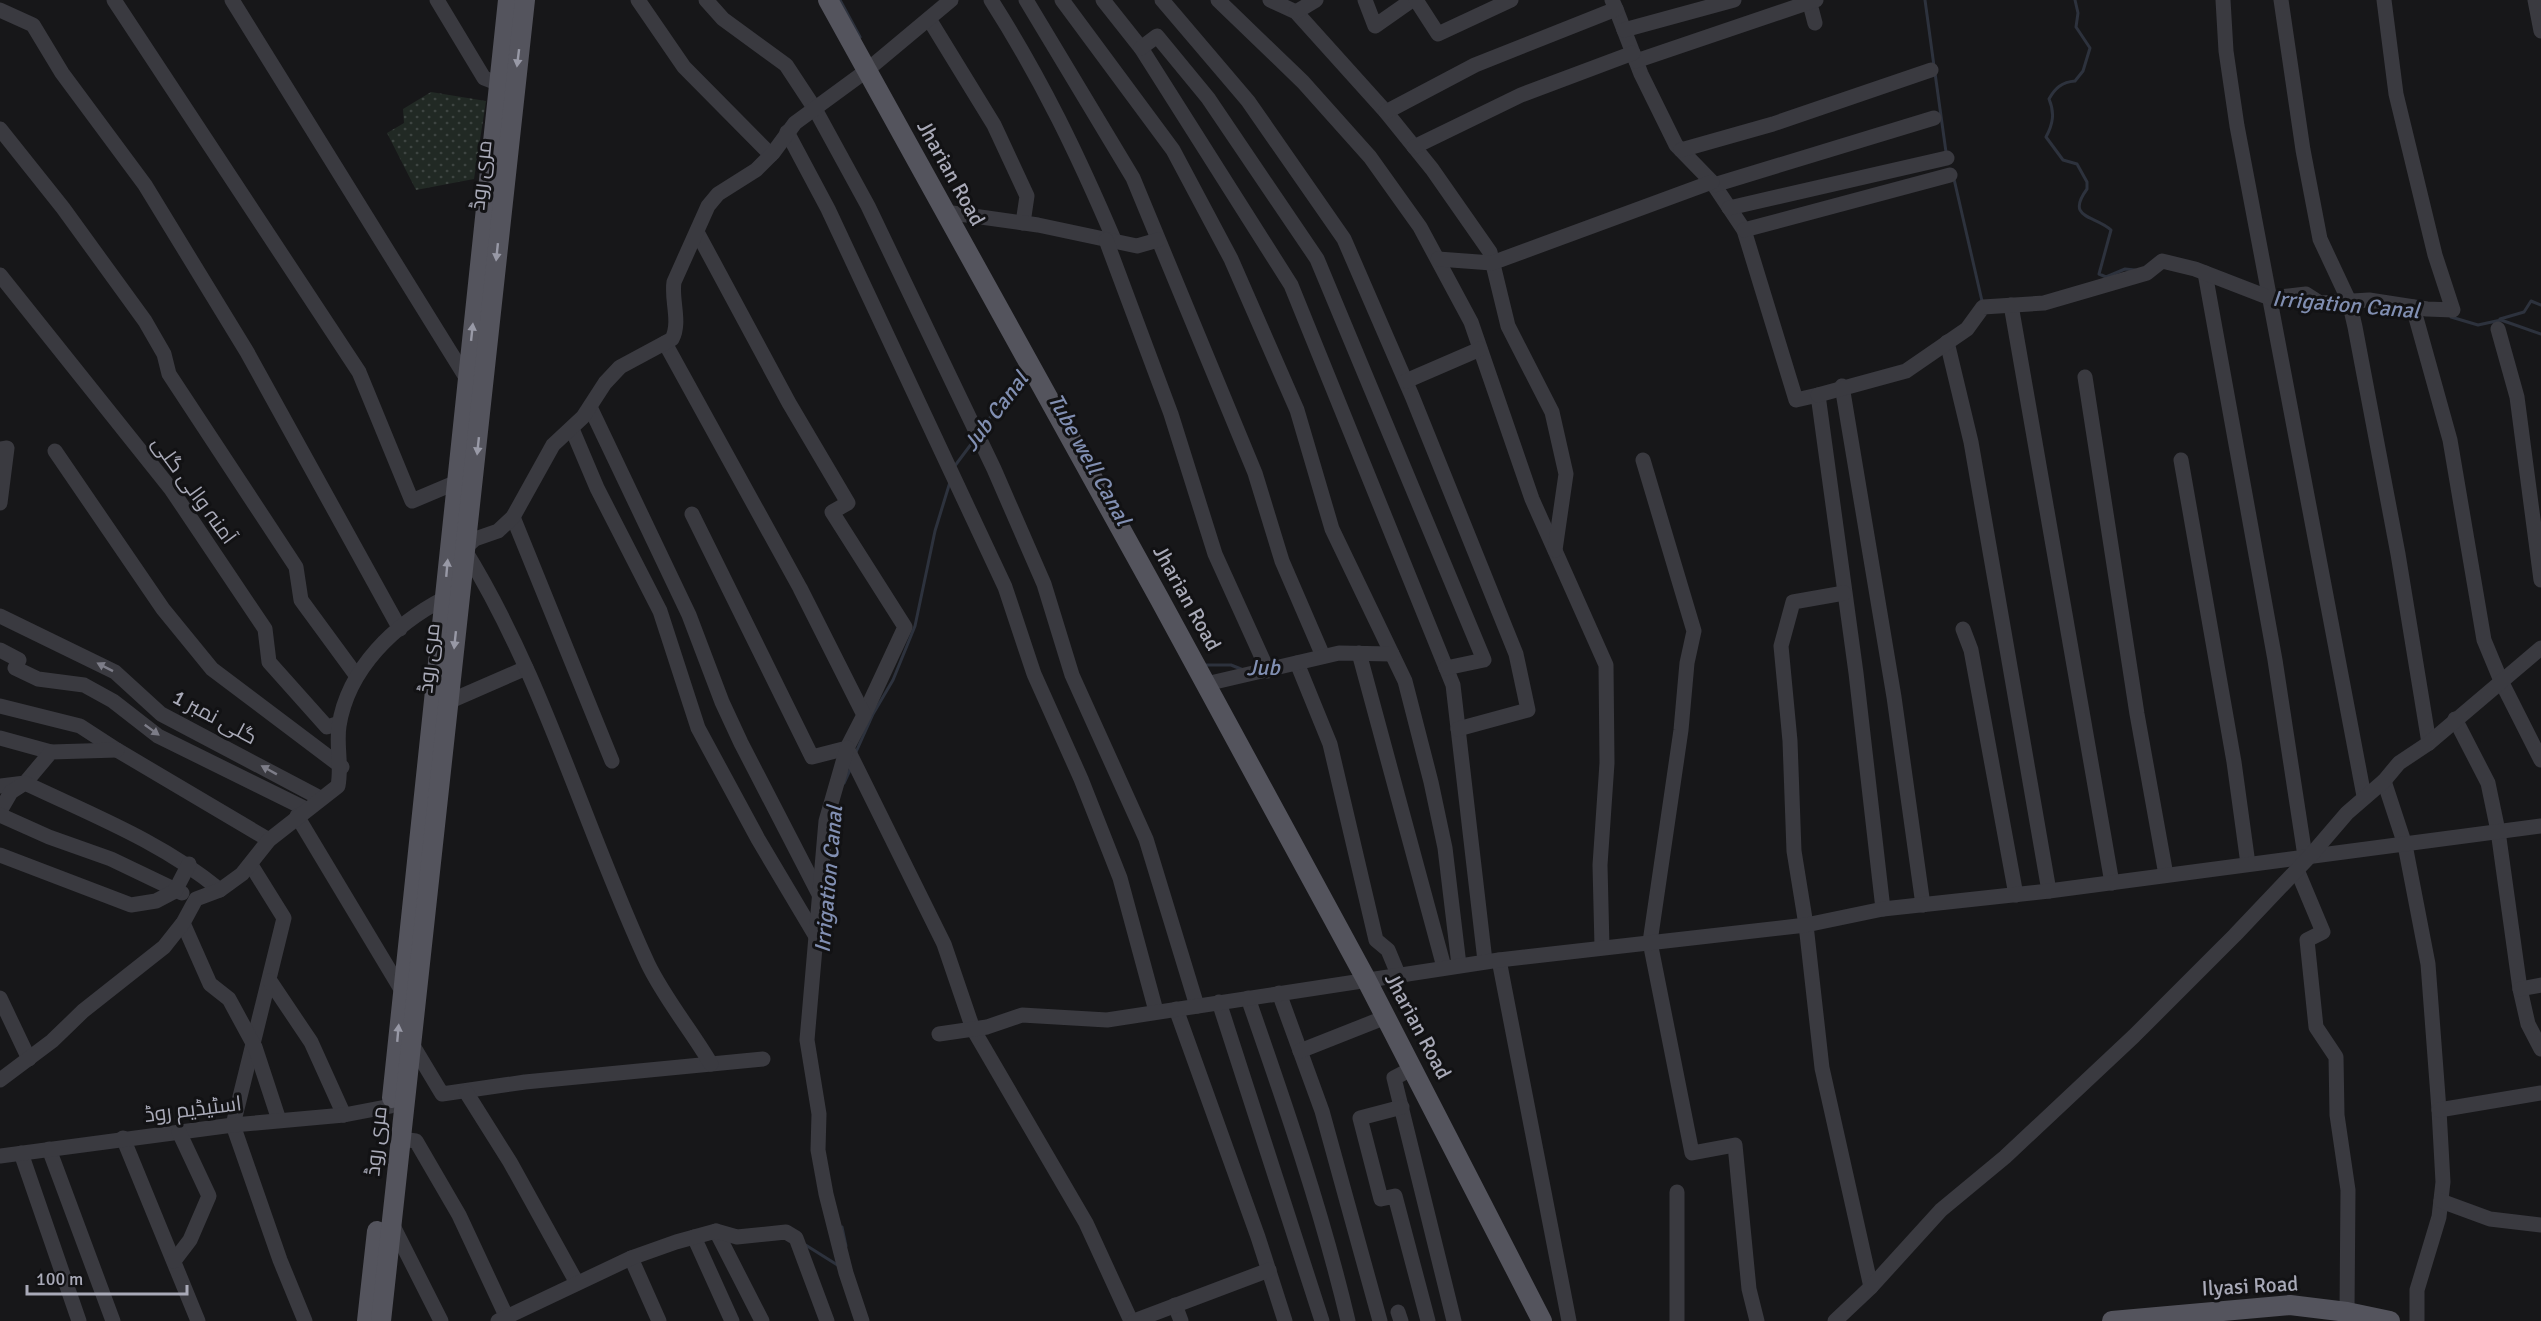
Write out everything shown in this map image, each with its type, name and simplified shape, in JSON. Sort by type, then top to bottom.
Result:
[{"type":"main road","name":"مری روڈ","points":[[381,1321],[388,1216],[391,1106],[448,702],[464,549],[476,463],[496,179],[498,83],[508,0]]},
{"type":"main road","name":"مری روڈ","points":[[367,1321],[401,1138],[412,1044],[408,981],[467,379],[525,0]]},
{"type":"main road","name":"Jharian Road","points":[[828,0],[1206,684],[1366,979],[1542,1321]]},
{"type":"main road","name":"Ilyasi Road","points":[[2112,1321],[2173,1318],[2290,1305],[2347,1312],[2390,1321]]},
{"type":"street","points":[[114,0],[359,372],[412,501],[457,482]]},
{"type":"street","points":[[232,0],[467,379]]},
{"type":"street","points":[[437,0],[484,78],[498,83]]},
{"type":"street","points":[[638,0],[684,67],[771,155]]},
{"type":"street","points":[[706,0],[723,19],[786,65],[815,109],[868,206],[994,469],[1044,584],[1072,675],[1146,839],[1197,1006]]},
{"type":"street","points":[[711,1064],[649,966],[596,843],[526,668],[464,549],[475,539],[498,531],[513,517],[553,445],[572,429],[590,407],[605,383],[620,367],[672,339],[675,327],[674,282],[708,206],[718,194],[756,170],[771,155],[787,132],[866,71],[951,0]]},
{"type":"street","points":[[991,0],[1031,63],[1077,154],[1111,241],[1171,414],[1215,554],[1268,671]]},
{"type":"street","points":[[1026,0],[1133,178],[1255,473],[1282,561],[1323,656]]},
{"type":"street","points":[[1062,0],[1173,150],[1231,259],[1297,410],[1332,529],[1405,681],[1445,848],[1459,965]]},
{"type":"street","points":[[1103,0],[1141,48],[1291,285],[1453,685],[1492,961],[1569,1321]]},
{"type":"street","points":[[1162,0],[1248,101],[1344,239],[1406,381],[1516,654],[1528,710],[1458,729]]},
{"type":"street","points":[[1218,0],[1303,82],[1370,157],[1420,226],[1470,322],[1532,499],[1606,665],[1607,763],[1600,865],[1602,947]]},
{"type":"street","points":[[1270,0],[1296,12],[1386,112],[1490,252],[1508,326],[1552,412],[1566,474],[1555,550]]},
{"type":"street","points":[[1296,12],[1316,0]]},
{"type":"street","points":[[1365,0],[1375,27],[1414,0],[1438,34],[1511,0]]},
{"type":"street","points":[[1624,30],[1734,0]]},
{"type":"street","points":[[2223,0],[2226,51],[2237,126],[2364,796]]},
{"type":"street","points":[[2281,0],[2303,150],[2320,239],[2349,301],[2398,555],[2429,743]]},
{"type":"street","points":[[1386,112],[1475,65],[1614,4],[1634,57],[1681,150],[1713,184],[1744,230],[1759,272],[1797,400],[1842,386],[1906,371],[1967,329],[1983,307],[2044,303],[2147,273],[2162,261],[2205,273],[2270,297],[2306,294],[2320,303],[2369,300],[2452,310],[2435,255],[2396,94],[2384,0]]},
{"type":"street","points":[[2535,0],[2541,32]]},
{"type":"street","points":[[1414,147],[1521,95],[1811,1],[1815,23]]},
{"type":"street","points":[[0,10],[33,25],[62,73],[145,185],[247,352],[400,629]]},
{"type":"street","points":[[929,19],[962,70],[1004,146],[1027,196],[1023,223]]},
{"type":"street","points":[[1141,48],[1157,36],[1208,98],[1317,259],[1484,660],[1446,668]]},
{"type":"street","points":[[1681,150],[1773,124],[1931,70]]},
{"type":"street","points":[[1438,260],[1492,263],[1713,184],[1934,118]]},
{"type":"street","points":[[0,129],[63,208],[145,321],[164,354],[169,374],[296,567],[301,600],[356,675]]},
{"type":"street","points":[[787,132],[828,209],[1005,587],[1034,674],[1081,778],[1120,878],[1156,1011]]},
{"type":"street","points":[[1730,208],[1947,158]]},
{"type":"street","points":[[1744,230],[1950,175]]},
{"type":"street","points":[[945,212],[1023,223],[1137,246],[1158,240]]},
{"type":"street","points":[[697,232],[789,403],[848,502],[832,512],[905,627],[846,748],[826,821],[818,940],[807,1040],[819,1114],[818,1150],[846,1273],[862,1321]]},
{"type":"street","points":[[2205,273],[2275,660],[2304,860],[2323,932],[2307,940],[2316,1027],[2336,1057],[2337,1115],[2348,1190],[2347,1312]]},
{"type":"street","name":"آمنہ والی گلی","points":[[0,274],[171,489],[265,629],[269,662],[327,727],[339,723]]},
{"type":"street","points":[[2011,305],[2112,883]]},
{"type":"street","points":[[2413,307],[2450,440],[2484,640],[2500,681],[2541,760]]},
{"type":"street","points":[[2498,329],[2517,397],[2541,580]]},
{"type":"street","points":[[1947,342],[1971,442],[2049,891]]},
{"type":"street","points":[[665,343],[800,588],[864,715]]},
{"type":"street","points":[[1406,381],[1480,349]]},
{"type":"street","points":[[2085,377],[2135,702],[2166,875]]},
{"type":"street","points":[[1842,386],[1894,697],[1923,905]]},
{"type":"street","points":[[1818,395],[1883,909]]},
{"type":"street","points":[[590,407],[689,615],[736,733],[821,898]]},
{"type":"street","points":[[572,429],[597,488],[660,611],[698,728],[758,839],[818,940]]},
{"type":"street","points":[[0,449],[7,448],[0,503]]},
{"type":"street","points":[[55,451],[163,609],[212,669],[342,767]]},
{"type":"street","points":[[1643,460],[1694,631],[1687,663],[1681,730],[1650,942],[1692,1153],[1735,1145],[1749,1289],[1757,1321]]},
{"type":"street","points":[[2181,460],[2234,762],[2248,864]]},
{"type":"street","points":[[692,514],[812,757],[846,748]]},
{"type":"street","points":[[513,517],[612,761]]},
{"type":"street","points":[[1844,594],[1793,602],[1781,646],[1790,741],[1794,850],[1806,925],[1822,1068],[1871,1287]]},
{"type":"street","points":[[0,1080],[52,1041],[99,997],[164,946],[183,923],[196,899],[220,890],[251,865],[269,840],[338,786],[342,767],[338,738],[339,723],[356,675],[373,652],[426,608],[445,598]]},
{"type":"street","name":"گلی نمبر 1","points":[[0,616],[115,672],[161,714],[320,798]]},
{"type":"street","points":[[1963,629],[1971,650],[2016,896]]},
{"type":"street","points":[[1835,1321],[1871,1287],[1941,1210],[2005,1157],[2134,1036],[2364,796],[2384,781],[2399,763],[2429,743],[2541,648]]},
{"type":"street","points":[[0,651],[19,660],[15,668],[38,679],[84,685],[113,701],[158,735],[302,813],[408,981]]},
{"type":"street","points":[[1206,684],[1339,653],[1392,654]]},
{"type":"street","points":[[1359,653],[1444,967]]},
{"type":"street","points":[[1297,663],[1330,744],[1376,940],[1388,950],[1398,974]]},
{"type":"street","points":[[448,702],[526,668]]},
{"type":"street","points":[[0,706],[80,726],[269,840]]},
{"type":"street","points":[[2455,720],[2488,783],[2498,831],[2520,989],[2528,1024],[2541,1048]]},
{"type":"street","points":[[0,738],[51,752],[117,750]]},
{"type":"street","points":[[846,748],[944,944],[973,1029],[1086,1224],[1133,1321],[1269,1270]]},
{"type":"street","points":[[51,752],[25,783],[11,792],[0,813],[49,837],[111,858],[175,891],[196,899]]},
{"type":"street","points":[[2384,781],[2405,845],[2428,964],[2439,1110],[2443,1182],[2439,1217],[2417,1290],[2417,1321]]},
{"type":"street","points":[[0,786],[25,783],[156,845],[189,864],[220,890]]},
{"type":"street","points":[[939,1034],[973,1029],[1022,1016],[1107,1020],[1444,967],[1806,925],[1883,909],[2016,896],[2248,864],[2304,860],[2541,826]]},
{"type":"street","points":[[0,855],[131,905],[156,901],[175,891],[189,864]]},
{"type":"street","points":[[251,865],[284,918],[233,1125],[280,1260],[305,1321]]},
{"type":"street","points":[[183,923],[210,984],[229,999],[253,1043],[279,1120]]},
{"type":"street","points":[[270,981],[311,1042],[344,1114]]},
{"type":"street","points":[[2520,989],[2541,986]]},
{"type":"street","points":[[1279,993],[1322,1111],[1380,1321]]},
{"type":"street","points":[[0,998],[28,1059]]},
{"type":"street","points":[[1248,998],[1305,1168],[1335,1267],[1348,1321]]},
{"type":"street","points":[[1219,1002],[1322,1321]]},
{"type":"street","points":[[1176,1009],[1285,1321]]},
{"type":"street","points":[[1300,1051],[1386,1017]]},
{"type":"street","points":[[412,1044],[442,1094],[525,1082],[763,1059]]},
{"type":"street","points":[[1413,1068],[1394,1078],[1454,1321]]},
{"type":"street","points":[[466,1092],[510,1162],[577,1283]]},
{"type":"street","points":[[2439,1110],[2541,1093]]},
{"type":"street","name":"اسٹیڈیم روڈ","points":[[0,1155],[123,1138],[344,1114],[391,1106]]},
{"type":"street","points":[[1401,1107],[1360,1118],[1382,1198],[1395,1196],[1428,1321]]},
{"type":"street","points":[[174,1261],[190,1240],[209,1196],[179,1132]]},
{"type":"street","points":[[123,1138],[198,1321]]},
{"type":"street","points":[[401,1138],[416,1141],[459,1215],[504,1319],[631,1258],[716,1231],[738,1237],[786,1232],[796,1238],[827,1321]]},
{"type":"street","points":[[49,1149],[112,1321]]},
{"type":"street","points":[[21,1153],[80,1321]]},
{"type":"street","points":[[1677,1192],[1677,1321]]},
{"type":"street","points":[[2441,1201],[2490,1219],[2541,1225]]},
{"type":"street","points":[[388,1216],[441,1321]]},
{"type":"street","points":[[716,1231],[762,1321]]},
{"type":"street","points":[[694,1237],[732,1321]]},
{"type":"street","points":[[631,1258],[659,1321]]},
{"type":"street","points":[[1175,1305],[1181,1321]]},
{"type":"shaded area","points":[[431,92],[486,101],[474,179],[416,190],[387,133],[404,123],[403,109]]},
{"type":"waterway","name":"Tube well Canal","points":[[840,0],[860,37]]},
{"type":"waterway","name":"Irrigation Canal","points":[[1925,0],[1934,66]]},
{"type":"waterway","name":"Irrigation Canal","points":[[2075,0],[2078,13],[2076,27],[2090,48],[2083,71],[2075,81],[2059,86],[2049,99],[2052,118],[2046,137],[2063,160],[2077,164],[2087,182],[2087,189],[2079,206],[2081,211],[2111,230],[2099,274],[2106,277],[2125,269],[2135,270]]},
{"type":"waterway","name":"Irrigation Canal","points":[[1935,73],[1946,152]]},
{"type":"waterway","name":"Irrigation Canal","points":[[1954,179],[1982,301]]},
{"type":"waterway","points":[[2500,319],[2524,312],[2531,301],[2541,305]]},
{"type":"waterway","name":"Irrigation Canal","points":[[2451,317],[2478,325],[2501,320],[2541,334]]},
{"type":"waterway","name":"Jub Canal","points":[[980,431],[1025,371]]},
{"type":"waterway","name":"Jub Canal","points":[[954,467],[975,439]]},
{"type":"waterway","name":"Irrigation Canal","points":[[856,752],[873,714],[893,680],[915,626],[935,531],[950,482]]},
{"type":"waterway","name":"Jub","points":[[1204,665],[1231,665],[1241,669]]},
{"type":"waterway","name":"Irrigation Canal","points":[[844,783],[850,770]]},
{"type":"waterway","name":"Irrigation Canal","points":[[825,919],[826,899]]},
{"type":"waterway","name":"Irrigation Canal","points":[[842,1227],[846,1246]]},
{"type":"waterway","name":"Irrigation Canal","points":[[804,1244],[839,1266]]}]
